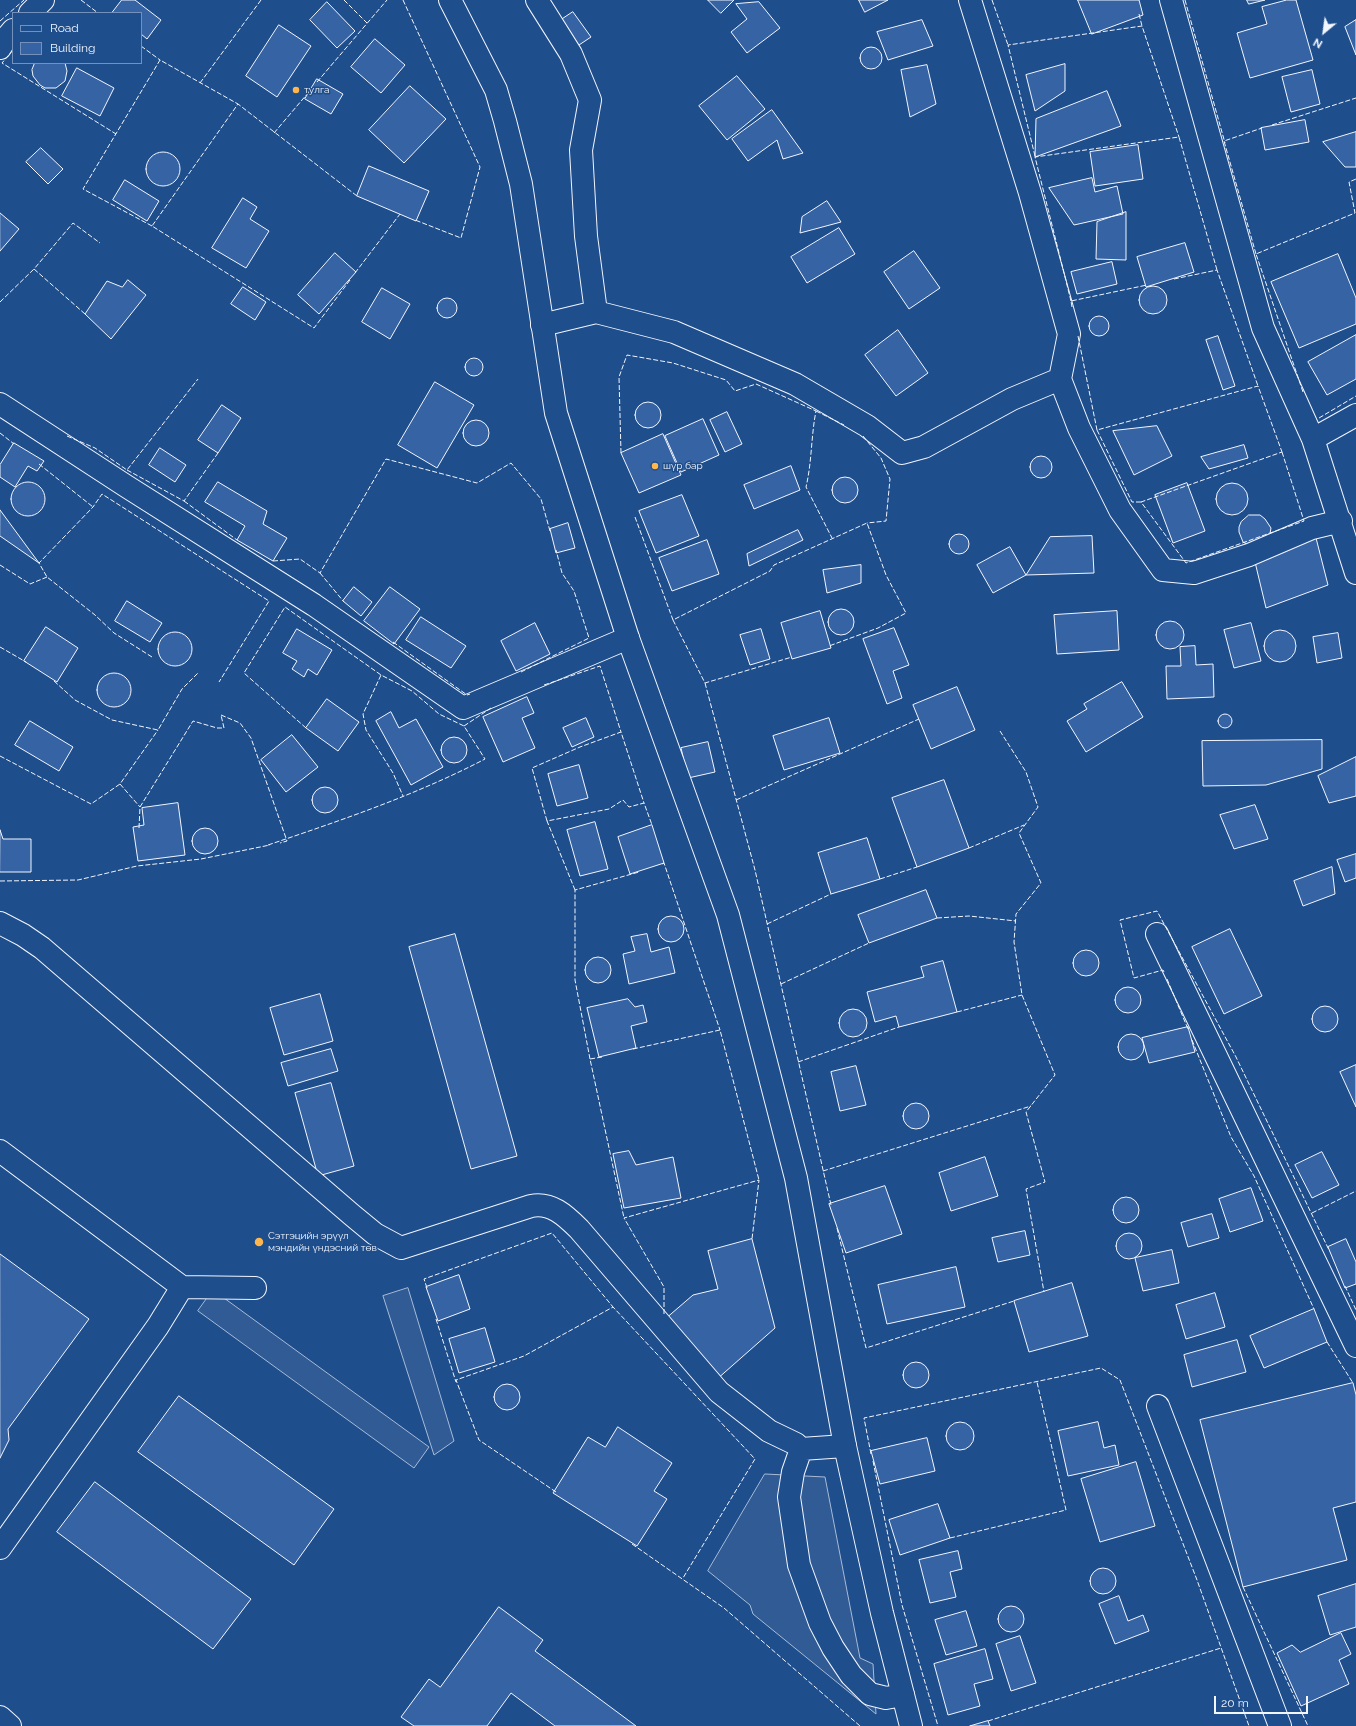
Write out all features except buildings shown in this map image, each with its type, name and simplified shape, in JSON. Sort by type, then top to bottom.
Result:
[{"type":"street","points":[[31,12],[43,0]]},
{"type":"street","points":[[450,0],[489,76],[505,121],[521,184],[556,413],[628,638],[730,923],[796,1178],[845,1446],[882,1613],[910,1726]]},
{"type":"street","points":[[537,0],[571,54],[590,100],[581,150],[586,236],[596,312]]},
{"type":"street","points":[[970,0],[1019,157],[1069,334],[1060,379],[1079,428],[1120,510],[1163,570],[1194,573],[1249,555],[1312,528],[1341,521]]},
{"type":"street","points":[[1171,0],[1263,328],[1313,439],[1341,521],[1356,573]]},
{"type":"street","points":[[0,48],[12,31]]},
{"type":"street","points":[[542,325],[596,312],[674,332],[795,384],[867,426],[902,453],[924,447],[1012,399],[1060,379]]},
{"type":"street","points":[[0,404],[314,605],[463,708],[628,638]]},
{"type":"street","points":[[1313,439],[1356,415]]},
{"type":"street","points":[[0,923],[23,935],[42,948],[352,1215],[388,1242],[401,1248],[531,1206],[547,1206],[559,1211],[583,1233],[719,1392],[768,1431],[796,1444],[801,1450]]},
{"type":"street","points":[[1157,934],[1356,1346]]},
{"type":"street","points":[[0,1151],[182,1287],[255,1288]]},
{"type":"street","points":[[0,1548],[158,1326],[182,1287]]},
{"type":"street","points":[[1158,1406],[1280,1726]]},
{"type":"street","points":[[801,1450],[845,1446]]},
{"type":"street","points":[[801,1450],[793,1472],[790,1497],[799,1565],[820,1622],[833,1648],[851,1675],[870,1694],[886,1698],[903,1696]]},
{"type":"street","points":[[0,1717],[10,1726]]},
{"type":"shaded area","points":[[408,1288],[454,1441],[434,1455],[383,1296]]},
{"type":"shaded area","points":[[213,1290],[429,1447],[414,1468],[198,1311]]},
{"type":"shaded area","points":[[765,1474],[825,1477],[860,1658],[873,1664],[876,1714],[753,1614],[750,1605],[708,1571]]},
{"type":"fence","points":[[0,21],[24,0]]},
{"type":"fence","points":[[81,0],[97,12]]},
{"type":"fence","points":[[200,83],[261,0]]},
{"type":"fence","points":[[344,0],[367,23]]},
{"type":"fence","points":[[317,82],[387,0]]},
{"type":"fence","points":[[403,0],[480,167],[461,238],[415,220]]},
{"type":"fence","points":[[992,0],[1008,45]]},
{"type":"fence","points":[[1185,0],[1225,143]]},
{"type":"fence","points":[[1139,14],[1142,26]]},
{"type":"fence","points":[[1035,156],[1008,45],[1142,26],[1179,137]]},
{"type":"fence","points":[[142,47],[160,60]]},
{"type":"fence","points":[[12,51],[2,63],[116,134]]},
{"type":"fence","points":[[152,226],[83,189],[160,60],[238,104]]},
{"type":"fence","points":[[274,133],[308,93]]},
{"type":"fence","points":[[1272,125],[1356,98]]},
{"type":"fence","points":[[350,280],[314,328],[152,226],[238,104],[357,196]]},
{"type":"fence","points":[[1256,254],[1224,141],[1262,128]]},
{"type":"fence","points":[[1071,301],[1035,157],[1179,137],[1217,270]]},
{"type":"fence","points":[[1303,392],[1256,254],[1355,213],[1349,182],[1356,179]]},
{"type":"fence","points":[[355,273],[400,214],[401,215]]},
{"type":"fence","points":[[85,314],[34,269],[73,223],[100,243]]},
{"type":"fence","points":[[0,302],[34,269]]},
{"type":"fence","points":[[1174,279],[1217,270],[1258,386]]},
{"type":"fence","points":[[1072,307],[1071,301],[1147,285]]},
{"type":"fence","points":[[1078,336],[1097,430]]},
{"type":"fence","points":[[621,453],[619,377],[627,355],[673,363],[726,380],[735,391],[756,384],[816,411],[806,487],[832,538]]},
{"type":"fence","points":[[67,436],[95,448],[127,470],[198,379]]},
{"type":"fence","points":[[1141,502],[1132,502],[1097,430],[1258,386],[1282,452]]},
{"type":"fence","points":[[1319,418],[1356,396]]},
{"type":"fence","points":[[816,411],[844,425]]},
{"type":"fence","points":[[0,433],[14,444]]},
{"type":"fence","points":[[863,436],[881,458],[890,479],[886,521],[867,523]]},
{"type":"fence","points":[[1282,452],[1304,521],[1186,563],[1141,502],[1282,452]]},
{"type":"fence","points":[[127,470],[184,501],[218,453]]},
{"type":"fence","points":[[273,561],[300,559],[320,573],[386,459],[477,483],[511,463],[541,499],[550,531]]},
{"type":"fence","points":[[39,464],[93,507]]},
{"type":"fence","points":[[152,657],[114,633],[95,615],[47,577],[39,563],[93,507],[102,494],[269,601],[219,682]]},
{"type":"fence","points":[[184,501],[237,540]]},
{"type":"fence","points":[[635,517],[673,620],[770,571],[774,565],[867,523],[886,575],[906,613],[878,628],[829,646]]},
{"type":"fence","points":[[521,672],[589,638],[574,591],[562,573],[556,550]]},
{"type":"fence","points":[[0,565],[30,584],[47,577]]},
{"type":"fence","points":[[320,573],[344,602]]},
{"type":"fence","points":[[306,728],[244,673],[285,607],[381,675]]},
{"type":"fence","points":[[673,620],[705,683],[792,657]]},
{"type":"fence","points":[[393,642],[467,695],[470,694]]},
{"type":"fence","points":[[0,647],[26,662]]},
{"type":"fence","points":[[544,685],[600,666],[621,732]]},
{"type":"fence","points":[[54,681],[75,700],[112,720],[158,730],[182,689],[198,673]]},
{"type":"fence","points":[[268,845],[406,795],[485,759],[464,726],[439,714],[412,691],[381,675],[363,714],[366,730],[393,773],[403,796]]},
{"type":"fence","points":[[705,683],[755,870],[831,1205]]},
{"type":"fence","points":[[464,726],[491,708]]},
{"type":"fence","points":[[221,715],[240,723],[251,738],[287,841],[280,843]]},
{"type":"fence","points":[[139,828],[140,807],[193,721],[217,728],[224,728],[221,715]]},
{"type":"fence","points":[[736,800],[919,719]]},
{"type":"fence","points":[[0,756],[91,804],[120,784],[158,730]]},
{"type":"fence","points":[[1000,731],[1026,772],[1038,807],[1019,833],[1041,883],[1016,914],[1014,942],[1022,995],[1055,1075],[1026,1112],[1045,1182],[1026,1189],[1044,1292]]},
{"type":"fence","points":[[547,821],[532,768],[580,747],[621,732],[644,803]]},
{"type":"fence","points":[[120,784],[140,807]]},
{"type":"fence","points":[[575,890],[547,821],[609,809],[623,800],[629,807],[644,803],[652,825]]},
{"type":"fence","points":[[969,848],[1024,825]]},
{"type":"fence","points":[[0,881],[78,880],[137,866],[201,859],[270,845]]},
{"type":"fence","points":[[662,864],[664,863],[720,1030]]},
{"type":"fence","points":[[880,879],[917,867]]},
{"type":"fence","points":[[590,1059],[575,980],[575,890],[639,872]]},
{"type":"fence","points":[[767,924],[831,894]]},
{"type":"fence","points":[[1164,972],[1163,970],[1134,978],[1120,920],[1157,911],[1236,1057],[1329,1250]]},
{"type":"fence","points":[[937,918],[969,916],[1016,921]]},
{"type":"fence","points":[[781,984],[869,943]]},
{"type":"fence","points":[[1167,979],[1188,1029]]},
{"type":"fence","points":[[957,1012],[1022,995]]},
{"type":"fence","points":[[798,1062],[899,1027]]},
{"type":"fence","points":[[633,1049],[720,1030],[759,1180]]},
{"type":"fence","points":[[1192,1040],[1231,1137],[1254,1176],[1314,1309]]},
{"type":"fence","points":[[602,1057],[590,1059],[624,1218]]},
{"type":"fence","points":[[823,1171],[1031,1106]]},
{"type":"fence","points":[[664,1314],[664,1287],[624,1218],[759,1180],[752,1239]]},
{"type":"fence","points":[[1312,1213],[1356,1191]]},
{"type":"fence","points":[[837,1228],[866,1348],[1014,1301]]},
{"type":"fence","points":[[427,1288],[424,1279],[552,1233],[613,1307]]},
{"type":"fence","points":[[1345,1286],[1356,1310]]},
{"type":"fence","points":[[556,1492],[479,1440],[456,1380],[524,1356],[613,1307],[755,1459],[683,1578]]},
{"type":"fence","points":[[436,1319],[456,1382]]},
{"type":"fence","points":[[1327,1342],[1353,1383]]},
{"type":"fence","points":[[871,1454],[864,1418],[1101,1368],[1120,1380],[1197,1580],[1249,1726]]},
{"type":"fence","points":[[950,1538],[1066,1510],[1037,1382]]},
{"type":"fence","points":[[873,1461],[902,1605],[938,1726]]},
{"type":"fence","points":[[632,1544],[724,1608],[860,1726]]},
{"type":"fence","points":[[1243,1587],[1308,1726]]},
{"type":"fence","points":[[988,1721],[1221,1648]]},
{"type":"place","name":"тулга","points":[[296,90]]},
{"type":"place","name":"шүр бар","points":[[655,466]]},
{"type":"place","name":"Сэтгэцийн эрүүл мэндийн үндэсний төв","points":[[259,1242]]}]
